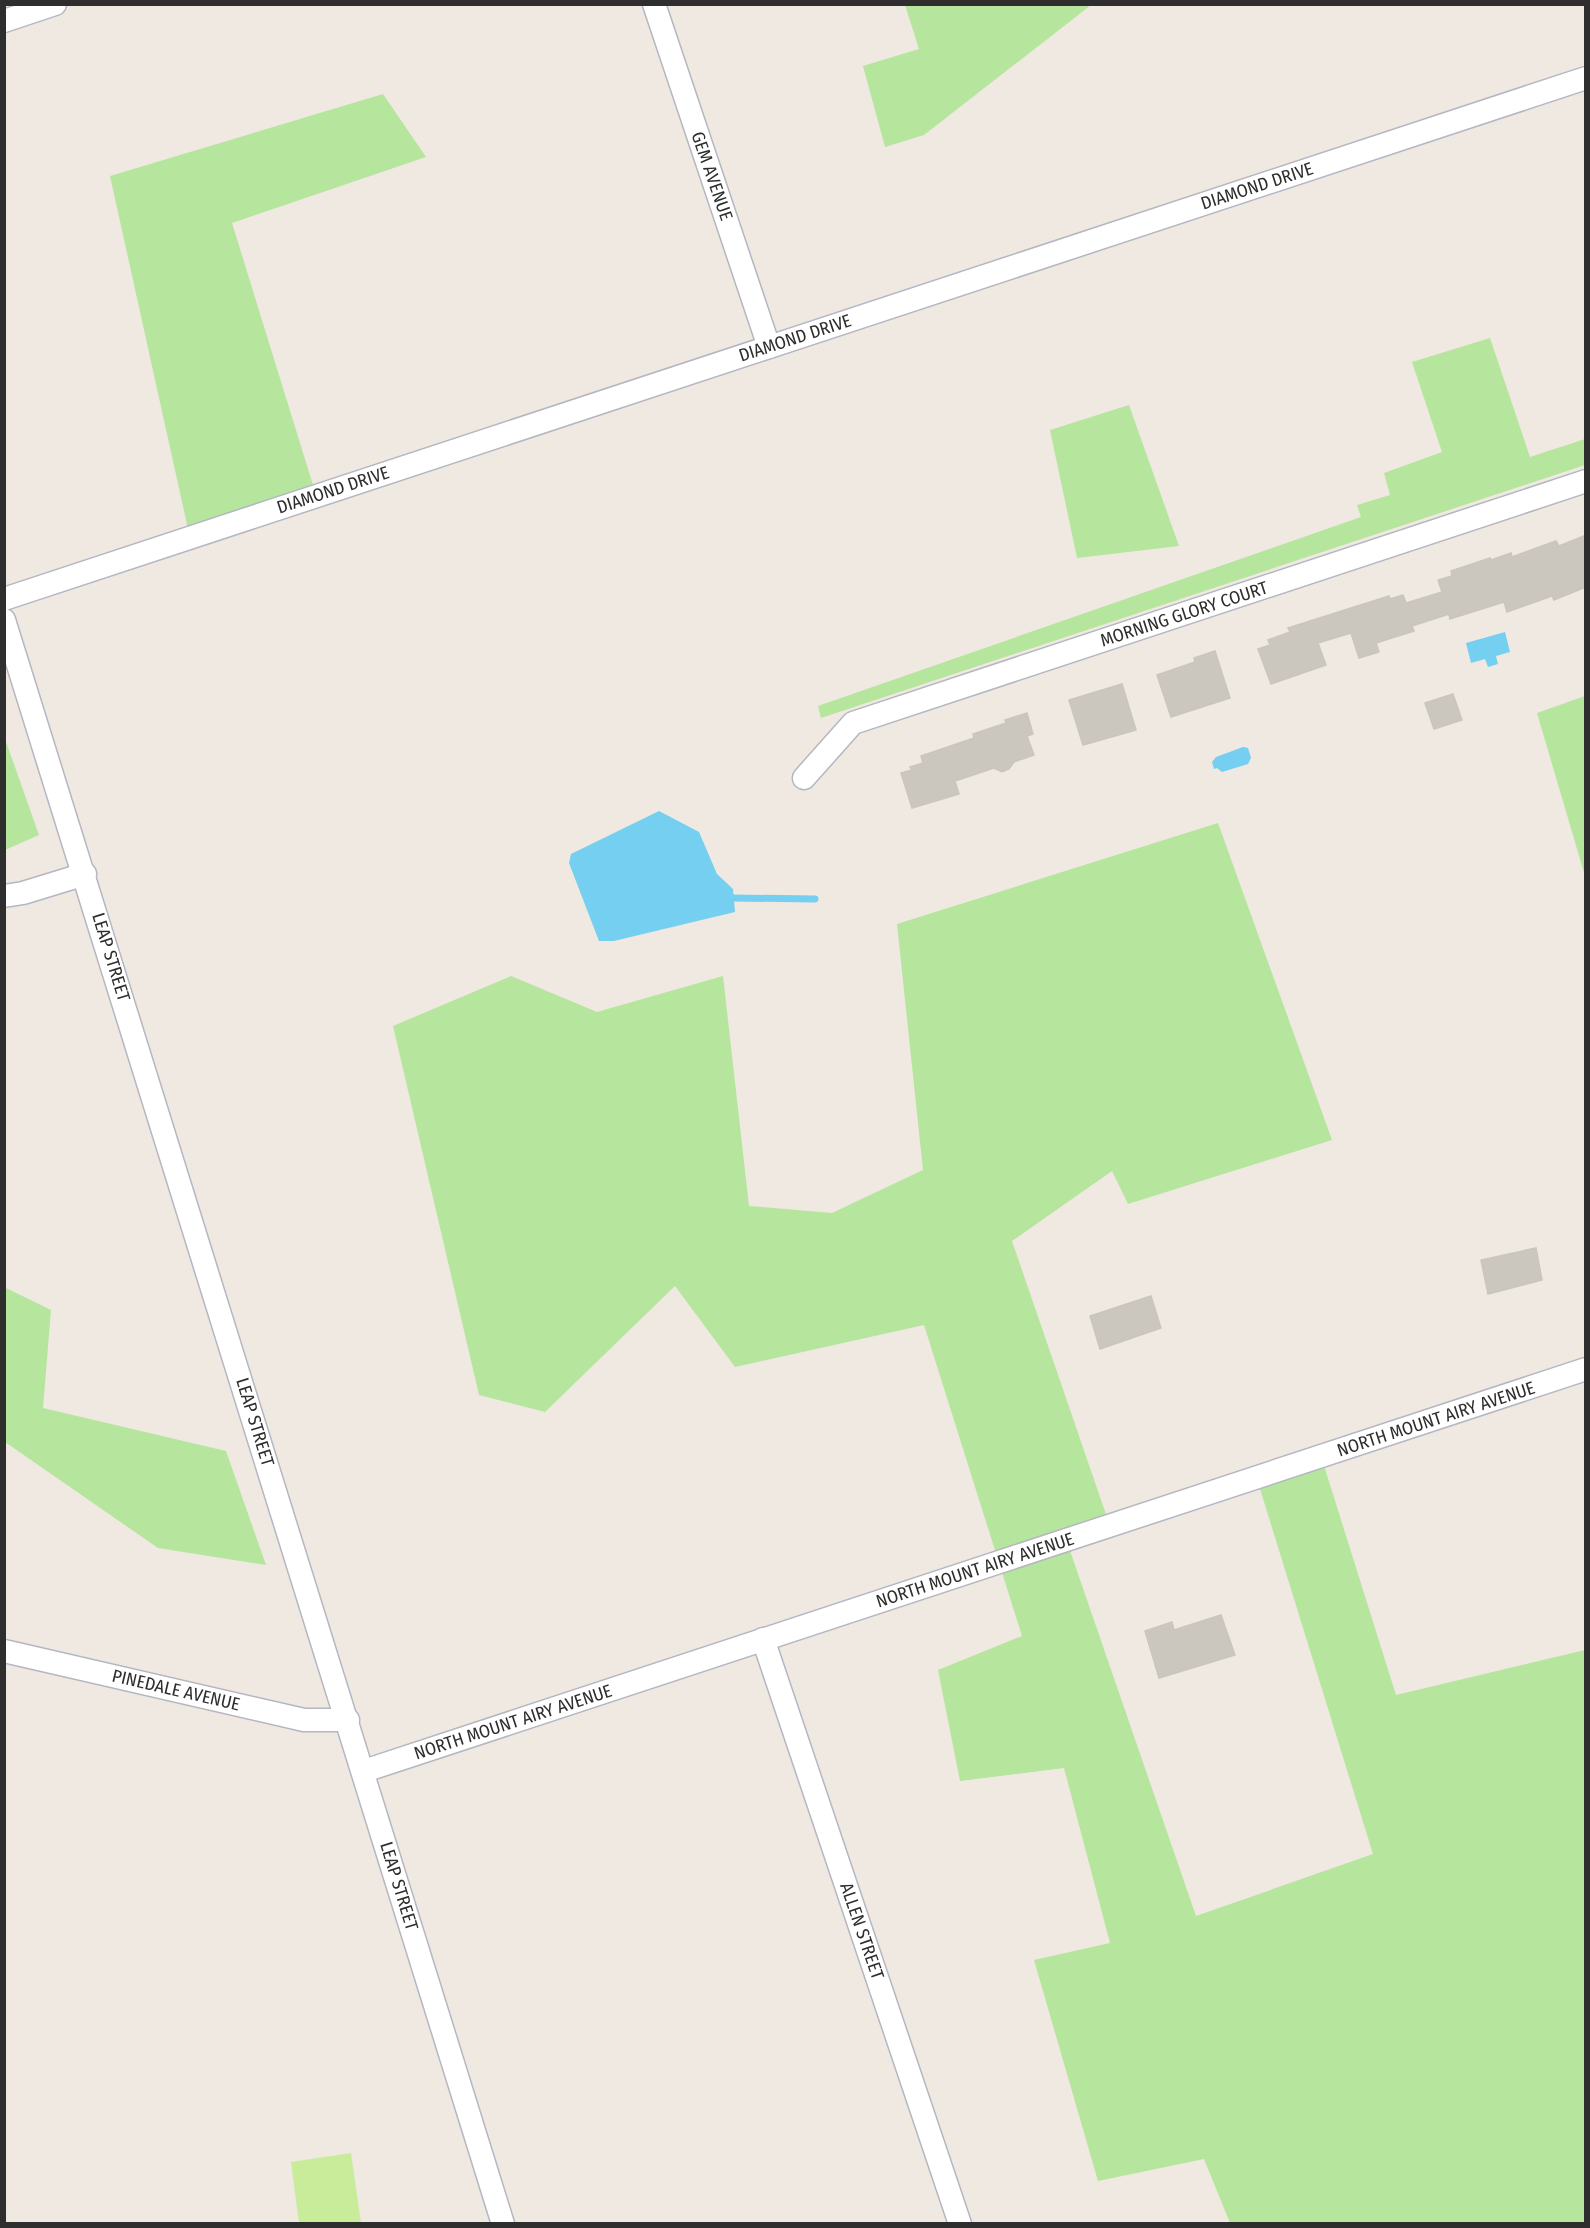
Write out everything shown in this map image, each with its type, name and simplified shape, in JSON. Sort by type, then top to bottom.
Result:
[{"type":"street","points":[[4,21],[55,4]]},
{"type":"street","name":"GEM AVENUE","points":[[654,4],[769,347]]},
{"type":"street","name":"DIAMOND DRIVE","points":[[4,599],[1586,78]]},
{"type":"street","name":"MORNING GLORY COURT","points":[[804,778],[853,723],[1586,481]]},
{"type":"street","name":"LEAP STREET","points":[[4,620],[504,2223]]},
{"type":"street","points":[[4,896],[23,893],[85,874]]},
{"type":"street","name":"NORTH MOUNT AIRY AVENUE","points":[[364,1771],[1586,1369]]},
{"type":"street","name":"ALLEN STREET","points":[[764,1639],[960,2223]]},
{"type":"street","name":"PINEDALE AVENUE","points":[[4,1652],[304,1720],[348,1720]]},
{"type":"green space","points":[[905,4],[1091,5],[924,135],[885,147],[863,66],[919,49]]},
{"type":"green space","points":[[383,94],[426,157],[232,223],[317,498],[190,538],[110,176]]},
{"type":"green space","points":[[1490,338],[1530,457],[1585,439],[1585,465],[821,718],[818,706],[1361,517],[1357,505],[1390,495],[1384,473],[1442,452],[1412,362]]},
{"type":"green space","points":[[1129,405],[1179,546],[1077,558],[1050,430]]},
{"type":"green space","points":[[1586,696],[1585,876],[1537,713]]},
{"type":"green space","points":[[4,736],[39,835],[5,850],[4,850]]},
{"type":"green space","points":[[1218,823],[1332,1140],[1128,1204],[1112,1171],[1012,1241],[1111,1529],[1067,1542],[1196,1916],[1373,1854],[1256,1476],[1321,1456],[1396,1695],[1585,1650],[1585,2223],[1230,2223],[1204,2159],[1098,2181],[1034,1960],[1110,1943],[1064,1768],[960,1781],[938,1670],[1022,1636],[924,1325],[735,1367],[675,1286],[545,1412],[479,1395],[393,1026],[511,976],[597,1012],[723,976],[749,1206],[832,1213],[923,1170],[897,924]]},
{"type":"green space","points":[[4,1287],[51,1310],[43,1408],[226,1451],[266,1565],[158,1548],[5,1442]]},
{"type":"green space","points":[[351,2153],[361,2223],[299,2223],[291,2162]]},
{"type":"water","points":[[1505,632],[1510,652],[1496,656],[1498,664],[1488,667],[1485,659],[1471,663],[1466,643]]},
{"type":"water","points":[[1243,747],[1248,748],[1251,758],[1248,764],[1222,772],[1217,768],[1214,769],[1212,762],[1216,757]]},
{"type":"water","points":[[659,811],[699,832],[717,874],[733,889],[735,912],[614,941],[599,941],[569,863],[571,854]]},
{"type":"building","points":[[1586,535],[1586,587],[1554,600],[1552,596],[1507,612],[1504,602],[1450,619],[1449,614],[1412,626],[1414,631],[1376,643],[1379,652],[1359,658],[1351,633],[1318,643],[1326,665],[1271,684],[1258,649],[1270,645],[1268,640],[1290,632],[1288,628],[1389,596],[1390,599],[1403,595],[1406,603],[1442,592],[1438,580],[1452,576],[1451,571],[1511,553],[1512,557],[1556,541],[1559,546]]},
{"type":"building","points":[[1215,651],[1230,698],[1171,717],[1157,675],[1195,662],[1194,658]]},
{"type":"building","points":[[1122,684],[1136,730],[1083,745],[1069,700]]},
{"type":"building","points":[[1453,694],[1462,720],[1434,729],[1425,703]]},
{"type":"building","points":[[1027,713],[1033,734],[1027,736],[1034,755],[1014,762],[1009,769],[1002,772],[994,768],[955,781],[959,794],[912,808],[901,773],[912,770],[910,767],[923,763],[921,756],[974,738],[973,734]]},
{"type":"building","points":[[1536,1248],[1542,1280],[1488,1294],[1481,1260]]},
{"type":"building","points":[[1151,1296],[1161,1328],[1100,1349],[1090,1316]]},
{"type":"building","points":[[1221,1615],[1235,1655],[1159,1678],[1145,1631],[1172,1622],[1174,1630]]},
{"type":"waterway","points":[[733,898],[815,899]]}]
